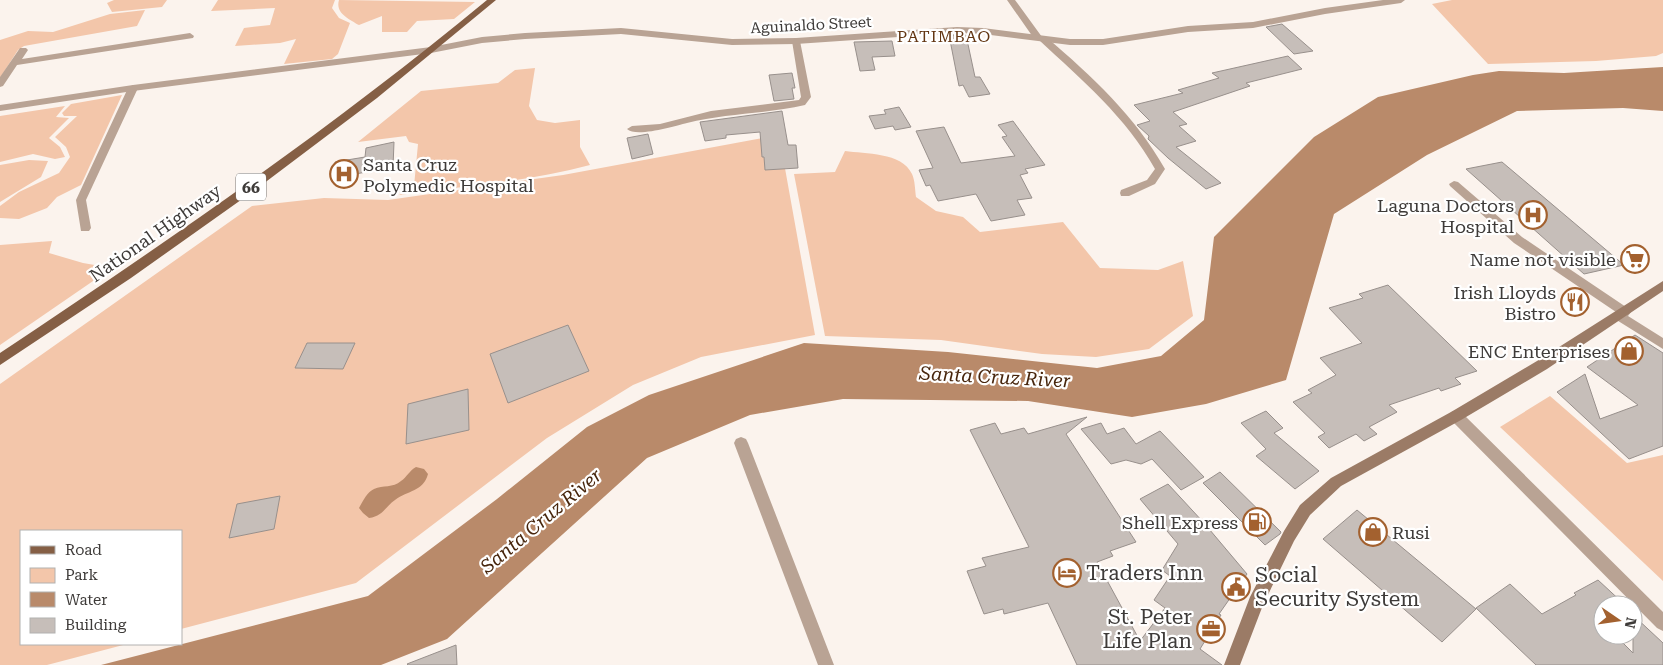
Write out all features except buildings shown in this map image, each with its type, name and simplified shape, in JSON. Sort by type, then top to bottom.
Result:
[{"type":"main road","name":"National Highway","points":[[0,360],[168,247],[299,152],[431,50],[492,0]]},
{"type":"main road","points":[[1232,665],[1256,602],[1289,536],[1305,510],[1336,482],[1456,416],[1542,365],[1622,314],[1663,285]]},
{"type":"street","points":[[1011,0],[1040,38],[1072,63],[1116,109],[1154,156],[1160,169],[1151,182],[1126,193]]},
{"type":"street","name":"Aguinaldo Street","points":[[0,108],[134,88],[431,50],[482,40],[516,36],[621,30],[711,41],[796,41],[957,30],[983,31],[1070,42],[1103,42],[1188,28],[1253,25],[1326,11],[1401,0]]},
{"type":"street","points":[[13,63],[190,36]]},
{"type":"street","points":[[632,129],[660,127],[710,114],[802,103],[806,97],[796,41]]},
{"type":"street","points":[[1,81],[23,50]]},
{"type":"street","points":[[85,228],[81,200],[134,88]]},
{"type":"street","points":[[1454,184],[1518,240],[1663,344]]},
{"type":"street","points":[[1456,416],[1663,623]]},
{"type":"street","points":[[741,443],[826,665]]},
{"type":"green space","points":[[114,0],[167,0],[162,7],[112,12],[107,3]]},
{"type":"green space","points":[[218,0],[335,0],[332,8],[339,18],[350,23],[338,54],[332,59],[284,64],[296,39],[280,43],[235,46],[244,28],[270,25],[275,8],[211,11]]},
{"type":"green space","points":[[339,0],[475,2],[454,19],[417,21],[407,32],[382,32],[382,16],[359,25],[341,12],[338,5]]},
{"type":"green space","points":[[1452,0],[1663,0],[1663,53],[1656,56],[1596,61],[1488,64],[1432,4]]},
{"type":"green space","points":[[145,10],[137,26],[24,46],[18,50],[0,78],[0,40],[28,31],[53,32],[110,14]]},
{"type":"green space","points":[[535,68],[529,106],[537,120],[555,123],[580,120],[580,147],[590,165],[519,180],[399,195],[414,186],[418,144],[409,142],[406,136],[358,142],[421,91],[498,83],[515,70]]},
{"type":"green space","points":[[122,95],[81,185],[57,197],[47,208],[19,219],[0,218],[0,206],[19,192],[59,173],[70,157],[66,147],[55,137],[77,116],[64,116],[62,113],[71,104]]},
{"type":"green space","points":[[65,106],[56,117],[69,118],[49,138],[60,147],[65,157],[55,159],[33,154],[0,162],[0,116]]},
{"type":"green space","points":[[779,135],[815,335],[701,357],[633,385],[547,438],[356,583],[182,629],[182,530],[20,530],[20,645],[123,645],[47,665],[0,665],[0,384],[252,206],[324,198],[388,200],[563,175]]},
{"type":"green space","points":[[845,151],[882,155],[900,162],[912,174],[916,197],[936,211],[963,217],[980,232],[1063,222],[1100,268],[1158,270],[1183,261],[1193,316],[1149,349],[1096,357],[1042,354],[941,340],[825,336],[794,174],[835,172]]},
{"type":"green space","points":[[29,160],[48,161],[41,177],[0,202],[0,165]]},
{"type":"green space","points":[[52,241],[49,253],[83,263],[112,268],[0,345],[0,245]]},
{"type":"green space","points":[[1550,396],[1627,463],[1663,455],[1663,581],[1500,427]]},
{"type":"water","name":"Santa Cruz River","points":[[1663,67],[1663,111],[1623,108],[1517,111],[1427,155],[1334,214],[1286,380],[1206,404],[1132,417],[1028,401],[843,399],[750,415],[647,458],[447,639],[381,665],[101,665],[368,596],[497,499],[587,427],[649,395],[804,343],[948,352],[1097,368],[1161,356],[1204,320],[1214,237],[1314,137],[1378,97],[1473,75],[1499,71],[1564,73]]},
{"type":"water","points":[[416,467],[424,469],[428,474],[426,480],[419,488],[400,497],[374,517],[369,518],[359,508],[369,492],[398,483]]},
{"type":"place","name":"Santa Cruz Polymedic Hospital","points":[[344,174]]},
{"type":"place","name":"Laguna Doctors Hospital","points":[[1533,215]]},
{"type":"place","name":"Name not visible","points":[[1635,259]]},
{"type":"place","name":"Irish Lloyds Bistro","points":[[1575,302]]},
{"type":"place","name":"ENC Enterprises","points":[[1629,351]]},
{"type":"place","name":"Shell Express","points":[[1257,522]]},
{"type":"place","name":"Rusi","points":[[1373,532]]},
{"type":"place","name":"Traders Inn","points":[[1067,573]]},
{"type":"place","name":"Social Security System","points":[[1236,587]]},
{"type":"place","name":"St. Peter Life Plan","points":[[1211,629]]},
{"type":"district","name":"PATIMBAO","points":[[944,36]]}]
